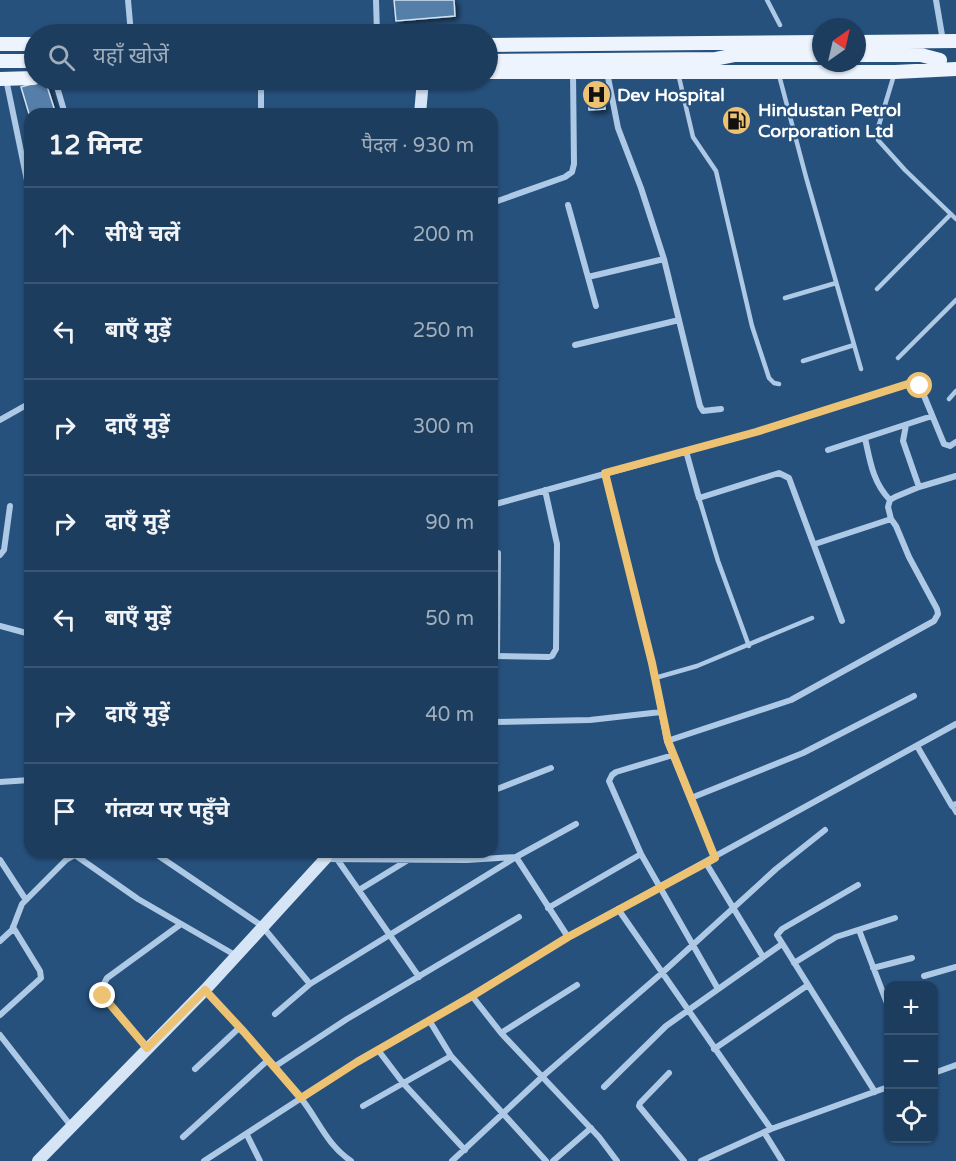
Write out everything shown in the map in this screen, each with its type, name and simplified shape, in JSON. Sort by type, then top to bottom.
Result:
[{"type":"main road","points":[[866,42],[950,41]]},
{"type":"main road","points":[[498,45],[812,42]]},
{"type":"main road","points":[[0,44],[24,44]]},
{"type":"main road","points":[[498,60],[715,59],[735,55],[812,55]]},
{"type":"main road","points":[[866,55],[921,55],[940,60],[956,68]]},
{"type":"main road","points":[[715,59],[736,64],[923,64],[940,60]]},
{"type":"main road","points":[[0,61],[24,61]]},
{"type":"main road","points":[[498,72],[895,72],[956,68]]},
{"type":"main road","points":[[3,79],[24,78]]},
{"type":"street","points":[[128,0],[130,24]]},
{"type":"street","points":[[376,0],[377,24]]},
{"type":"street","points":[[936,0],[950,41]]},
{"type":"street","points":[[607,71],[618,128],[641,188],[664,259],[701,409],[706,412],[721,409]]},
{"type":"street","points":[[498,201],[565,177],[572,172],[574,164],[573,72]]},
{"type":"street","points":[[3,79],[24,169]]},
{"type":"street","points":[[58,90],[63,108]]},
{"type":"street","points":[[261,90],[261,108]]},
{"type":"street","points":[[421,108],[422,90]]},
{"type":"street","points":[[568,205],[596,306]]},
{"type":"street","points":[[588,277],[664,259]]},
{"type":"street","points":[[575,345],[679,320]]},
{"type":"street","points":[[498,504],[756,432],[914,382],[919,384],[944,444],[950,446],[956,442]]},
{"type":"street","points":[[0,420],[24,406]]},
{"type":"street","points":[[828,450],[932,416]]},
{"type":"street","points":[[906,425],[903,441],[919,487]]},
{"type":"street","points":[[865,438],[874,477],[890,500]]},
{"type":"street","points":[[686,451],[699,498],[783,473],[789,478],[842,621]]},
{"type":"street","points":[[605,473],[668,741],[715,858]]},
{"type":"street","points":[[668,741],[791,700],[934,621],[938,614],[937,609],[909,557],[891,519],[888,507],[890,500],[919,487],[956,476]]},
{"type":"street","points":[[498,656],[549,657],[556,650],[557,544],[545,490]]},
{"type":"street","points":[[0,555],[4,550],[10,506]]},
{"type":"street","points":[[815,544],[891,519]]},
{"type":"street","points":[[0,626],[24,632]]},
{"type":"street","points":[[691,798],[804,753],[914,696]]},
{"type":"street","points":[[498,722],[590,720],[661,712]]},
{"type":"street","points":[[204,1161],[378,1050],[568,937],[956,724]]},
{"type":"street","points":[[917,746],[955,808]]},
{"type":"street","points":[[673,755],[616,772],[610,777],[610,785],[641,854],[718,988]]},
{"type":"street","points":[[498,789],[551,768]]},
{"type":"street","points":[[0,782],[24,780]]},
{"type":"street","points":[[275,1014],[310,984],[516,857],[576,824]]},
{"type":"street","points":[[452,1161],[543,1076],[693,946],[776,869],[825,830]]},
{"type":"street","points":[[548,908],[641,854]]},
{"type":"street","points":[[498,857],[516,857]]},
{"type":"street","points":[[516,857],[568,937]]},
{"type":"street","points":[[0,941],[13,927],[19,908],[70,858]]},
{"type":"street","points":[[79,858],[131,895],[236,956]]},
{"type":"street","points":[[162,858],[262,926],[310,984]]},
{"type":"street","points":[[38,1161],[205,990],[262,926],[329,858]]},
{"type":"street","points":[[331,858],[359,890],[419,977]]},
{"type":"street","points":[[370,858],[462,858]]},
{"type":"street","points":[[359,890],[409,859]]},
{"type":"street","points":[[0,860],[26,900]]},
{"type":"street","points":[[706,863],[763,957]]},
{"type":"street","points":[[858,885],[782,929],[777,935],[875,1092]]},
{"type":"street","points":[[618,909],[771,1129]]},
{"type":"street","points":[[274,1067],[332,1028],[519,917]]},
{"type":"street","points":[[794,963],[836,937],[895,918]]},
{"type":"street","points":[[147,1048],[103,996],[101,988],[107,978],[181,924]]},
{"type":"street","points":[[0,1015],[41,978],[40,971],[13,927]]},
{"type":"street","points":[[859,930],[884,996]]},
{"type":"street","points":[[603,1088],[658,1032],[782,944]]},
{"type":"street","points":[[873,968],[912,958]]},
{"type":"street","points":[[924,976],[956,967]]},
{"type":"street","points":[[501,1033],[577,985]]},
{"type":"street","points":[[714,1049],[808,985]]},
{"type":"street","points":[[205,990],[301,1098],[332,1146],[351,1161]]},
{"type":"street","points":[[472,996],[501,1033],[591,1128],[617,1161]]},
{"type":"street","points":[[429,1020],[451,1056],[546,1161]]},
{"type":"street","points":[[195,1070],[240,1027]]},
{"type":"street","points":[[0,1035],[70,1126]]},
{"type":"street","points":[[378,1050],[403,1083],[465,1150]]},
{"type":"street","points":[[363,1106],[451,1056]]},
{"type":"street","points":[[183,1137],[268,1060]]},
{"type":"street","points":[[938,1071],[956,1065]]},
{"type":"street","points":[[669,1073],[639,1106],[684,1161]]},
{"type":"street","points":[[701,1161],[771,1129],[884,1089]]},
{"type":"street","points":[[553,1161],[591,1128]]},
{"type":"street","points":[[764,1132],[782,1161]]},
{"type":"street","points":[[247,1135],[260,1161]]},
{"type":"lane","points":[[767,0],[780,25]]},
{"type":"lane","points":[[678,71],[693,137],[716,171],[752,326],[769,378],[779,384]]},
{"type":"lane","points":[[779,72],[861,369]]},
{"type":"lane","points":[[895,72],[878,128],[878,140],[905,170],[956,219]]},
{"type":"lane","points":[[877,289],[951,214]]},
{"type":"lane","points":[[785,298],[836,283]]},
{"type":"lane","points":[[898,358],[956,300]]},
{"type":"lane","points":[[802,361],[854,345]]},
{"type":"lane","points":[[949,399],[956,392]]},
{"type":"lane","points":[[699,498],[715,552],[749,646]]},
{"type":"lane","points":[[655,678],[697,666],[812,618]]},
{"type":"building","points":[[394,0],[454,0],[455,16],[396,21]]},
{"type":"building","points":[[24,86],[24,90],[48,90],[54,108],[27,108],[21,87]]},
{"type":"building","points":[[588,87],[604,87],[605,109],[589,110]]},
{"type":"place","name":"Dev Hospital","points":[[596,95]]},
{"type":"place","name":"Hindustan Petrol Corporation Ltd","points":[[737,120]]},
{"type":"route","points":[[103,996],[147,1048],[205,990],[301,1098],[357,1062],[472,996],[568,937],[715,858],[668,741],[652,663],[605,473],[756,432],[914,382],[920,386]]}]
